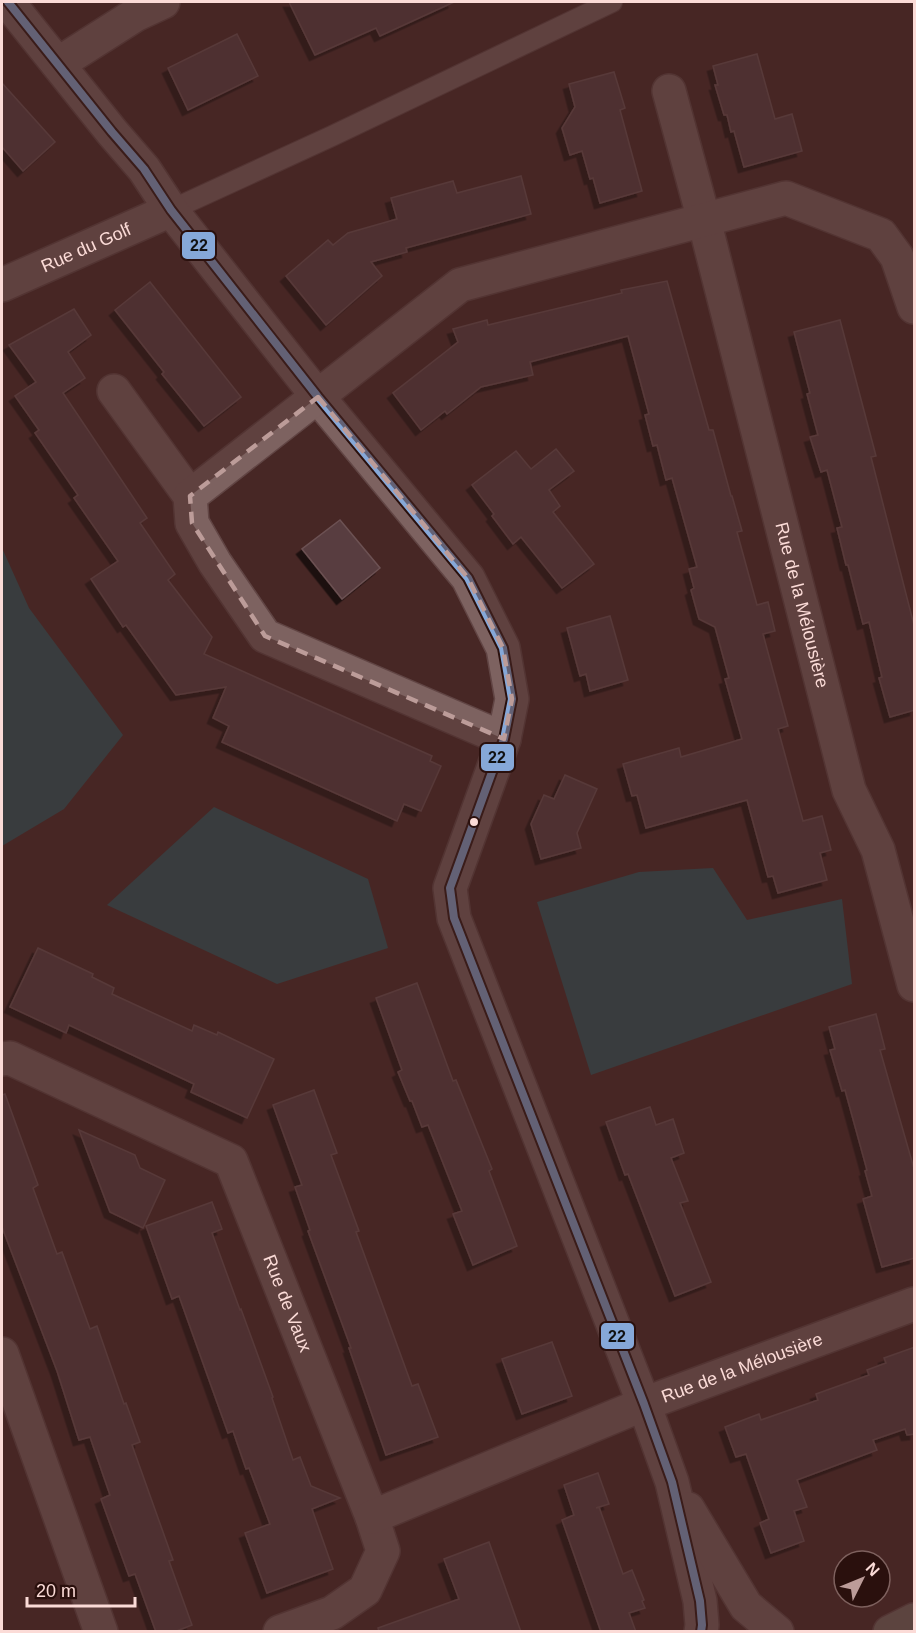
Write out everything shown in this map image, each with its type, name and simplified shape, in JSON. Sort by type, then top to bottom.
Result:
[{"type":"main road","points":[[890,1632],[915,1620]]},
{"type":"street","points":[[8,2],[144,169],[171,210],[318,397],[468,578],[503,648],[512,699],[504,739],[450,888],[454,918],[644,1404],[672,1482],[700,1601],[701,1632]]},
{"type":"street","points":[[58,63],[135,15],[163,2]]},
{"type":"street","name":"Rue de la Mélousière","points":[[669,91],[849,790],[878,850],[915,985]]},
{"type":"street","points":[[190,496],[460,285],[786,198],[881,235],[897,257],[915,307]]},
{"type":"street","name":"Rue du Golf","points":[[2,285],[171,210]]},
{"type":"street","points":[[114,391],[190,496],[192,523],[215,563],[265,636],[504,739]]},
{"type":"street","name":"Rue de Vaux","points":[[2,1059],[10,1058],[231,1161],[372,1517],[382,1551],[365,1590],[332,1613],[280,1632]]},
{"type":"street","name":"Rue de la Mélousière","points":[[372,1517],[644,1404],[915,1304]]},
{"type":"street","points":[[2,1354],[100,1632]]},
{"type":"street","points":[[672,1482],[746,1606],[777,1632]]},
{"type":"lane","points":[[171,210],[612,2]]},
{"type":"highlighted area","points":[[318,397],[468,578],[503,648],[512,699],[504,739],[265,636],[192,523],[190,496]]},
{"type":"water","points":[[2,548],[29,608],[123,735],[64,809],[2,846]]},
{"type":"water","points":[[214,807],[368,879],[388,948],[277,984],[107,905]]},
{"type":"water","points":[[713,868],[747,920],[842,899],[852,984],[591,1075],[537,902],[639,872]]},
{"type":"building","points":[[289,2],[454,2],[380,36],[376,28],[315,55]]},
{"type":"building","points":[[237,34],[258,76],[188,110],[168,68]]},
{"type":"building","points":[[757,54],[775,119],[792,114],[802,151],[744,167],[734,131],[731,132],[727,115],[724,115],[715,85],[718,85],[713,66]]},
{"type":"building","points":[[614,72],[625,108],[620,110],[642,191],[600,203],[582,151],[570,155],[562,128],[575,107],[569,84]]},
{"type":"building","points":[[2,83],[55,142],[23,171],[2,147]]},
{"type":"building","points":[[521,176],[531,214],[406,248],[407,252],[371,262],[382,276],[326,325],[286,276],[328,240],[333,245],[348,233],[397,219],[391,198],[453,181],[457,193]]},
{"type":"building","points":[[667,281],[709,430],[713,430],[742,531],[737,532],[757,605],[768,602],[775,631],[763,634],[788,726],[778,729],[803,821],[822,816],[831,850],[820,853],[827,880],[778,893],[773,876],[768,877],[747,800],[646,828],[637,795],[632,796],[623,764],[679,748],[681,757],[742,739],[725,679],[729,678],[715,627],[699,619],[691,590],[694,588],[689,569],[697,567],[672,478],[666,480],[657,445],[653,446],[645,415],[649,414],[628,336],[530,362],[533,375],[481,387],[447,414],[445,411],[421,430],[393,393],[458,342],[453,329],[487,320],[488,325],[622,293],[621,290]]},
{"type":"building","points":[[150,282],[241,397],[204,426],[115,310]]},
{"type":"building","points":[[74,309],[91,335],[68,352],[85,378],[63,393],[147,518],[140,523],[175,574],[168,580],[212,637],[204,654],[432,756],[430,761],[441,766],[421,811],[404,804],[397,821],[222,742],[229,726],[213,718],[226,687],[176,695],[126,625],[123,627],[91,579],[118,561],[74,498],[78,495],[35,433],[39,430],[15,396],[36,382],[9,345]]},
{"type":"building","points":[[840,320],[876,456],[871,457],[915,629],[915,710],[890,717],[879,678],[882,677],[869,622],[863,624],[848,565],[846,565],[837,528],[842,527],[827,470],[821,472],[810,437],[818,435],[794,332]]},
{"type":"building","points":[[556,449],[574,471],[549,490],[560,506],[553,512],[594,564],[562,588],[521,537],[513,544],[472,485],[516,451],[531,469]]},
{"type":"building","points":[[340,520],[380,568],[342,599],[302,549]]},
{"type":"building","points":[[610,616],[628,680],[590,691],[586,674],[580,676],[567,628]]},
{"type":"building","points":[[565,775],[597,789],[577,833],[581,848],[541,859],[531,824],[544,795],[554,799]]},
{"type":"building","points":[[38,948],[93,974],[92,977],[114,988],[112,994],[192,1031],[194,1025],[217,1035],[218,1032],[274,1059],[247,1118],[191,1092],[194,1084],[69,1025],[66,1033],[10,1007]]},
{"type":"building","points":[[417,983],[453,1081],[456,1080],[492,1169],[489,1171],[517,1246],[473,1265],[453,1214],[462,1211],[428,1125],[422,1127],[398,1072],[402,1070],[376,998]]},
{"type":"building","points":[[876,1014],[885,1049],[880,1050],[915,1172],[915,1258],[882,1267],[863,1199],[872,1196],[865,1171],[867,1170],[845,1090],[842,1091],[830,1050],[835,1049],[829,1027]]},
{"type":"building","points":[[314,1090],[337,1153],[331,1155],[359,1231],[356,1232],[412,1386],[418,1384],[438,1437],[386,1455],[349,1348],[351,1348],[308,1231],[310,1230],[295,1187],[302,1185],[273,1105]]},
{"type":"building","points":[[5,1094],[38,1185],[33,1188],[57,1254],[62,1252],[90,1329],[97,1326],[140,1442],[132,1445],[173,1560],[169,1561],[192,1625],[174,1632],[156,1632],[135,1574],[129,1576],[101,1499],[110,1495],[90,1437],[79,1440],[57,1371],[2,1227],[2,1095]]},
{"type":"building","points":[[650,1107],[656,1125],[673,1119],[684,1153],[671,1158],[688,1201],[680,1203],[711,1282],[675,1296],[628,1174],[625,1175],[606,1122]]},
{"type":"building","points":[[79,1130],[135,1155],[140,1168],[165,1180],[143,1228],[110,1212]]},
{"type":"building","points":[[212,1202],[222,1229],[212,1233],[273,1397],[293,1460],[300,1457],[311,1486],[340,1498],[312,1509],[333,1569],[267,1593],[245,1533],[270,1524],[249,1468],[246,1469],[233,1431],[228,1433],[179,1296],[172,1299],[146,1226]]},
{"type":"building","points":[[552,1342],[572,1396],[522,1414],[502,1359]]},
{"type":"building","points":[[915,1347],[915,1434],[907,1435],[905,1429],[873,1440],[877,1450],[797,1480],[807,1507],[794,1511],[804,1541],[771,1553],[760,1523],[769,1519],[746,1454],[736,1457],[725,1427],[759,1414],[761,1420],[818,1400],[816,1394],[869,1375],[867,1370],[886,1363],[884,1358]]},
{"type":"building","points":[[598,1473],[609,1504],[599,1507],[623,1574],[632,1570],[644,1600],[642,1601],[645,1608],[629,1613],[636,1632],[601,1632],[562,1520],[574,1515],[564,1485]]},
{"type":"building","points":[[489,1542],[521,1632],[379,1632],[378,1628],[459,1599],[444,1559]]},
{"type":"transit line","name":"22","points":[[8,2],[144,169],[171,210],[318,397],[468,578],[503,648],[512,699],[504,739],[450,888],[454,918],[644,1404],[672,1482],[700,1601],[701,1632]]}]
